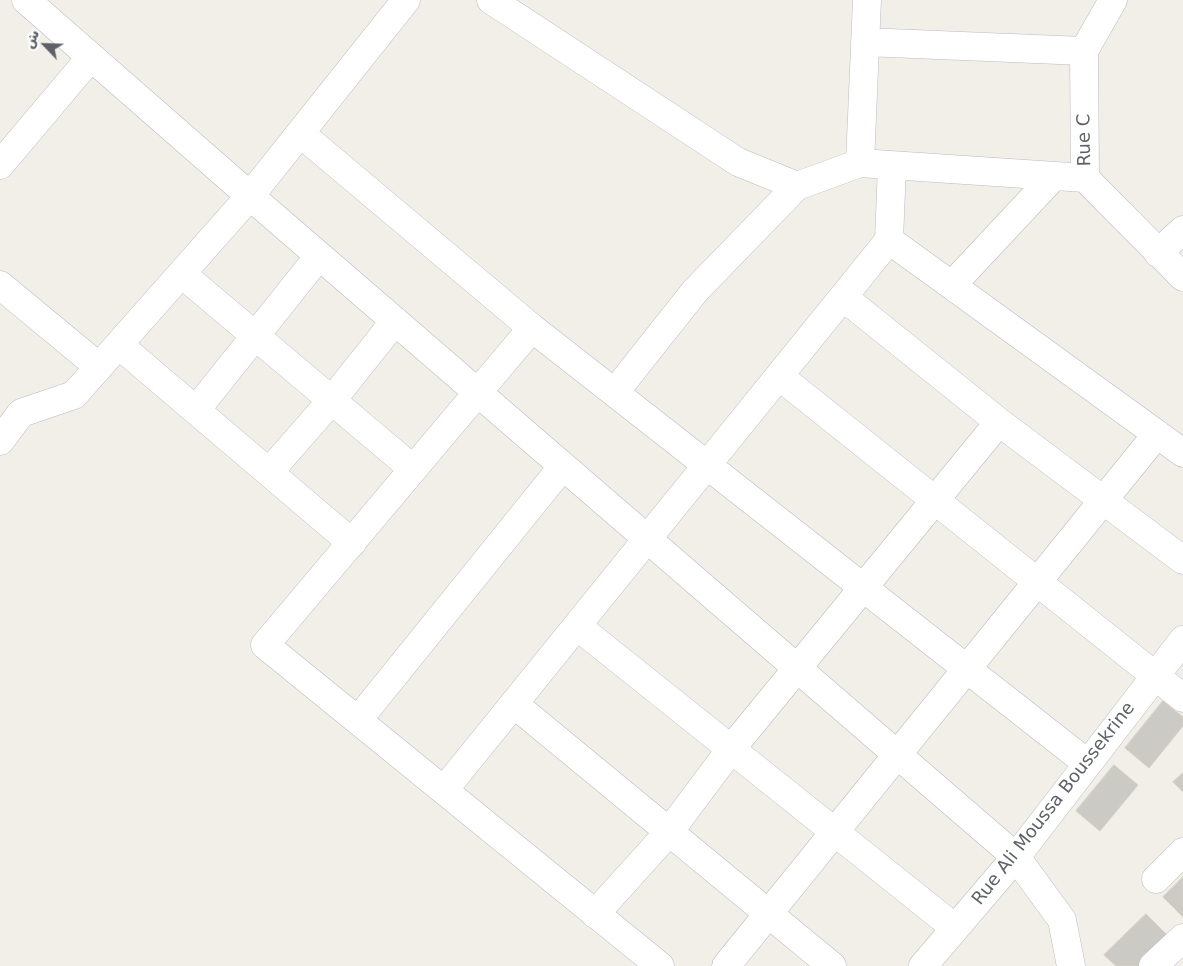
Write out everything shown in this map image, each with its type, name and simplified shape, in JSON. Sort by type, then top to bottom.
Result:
[{"type":"street","points":[[26,0],[319,256],[1016,857],[1062,920],[1071,966]]},
{"type":"street","points":[[0,441],[21,413],[74,395],[250,196],[406,0]]},
{"type":"street","points":[[491,0],[738,162],[798,186]]},
{"type":"street","points":[[860,163],[867,0]]},
{"type":"street","points":[[865,42],[1084,51],[1113,0]]},
{"type":"street","name":"Rue C","points":[[1084,51],[1085,178],[1183,277]]},
{"type":"street","points":[[0,165],[91,57]]},
{"type":"street","points":[[300,133],[532,328],[1087,763]]},
{"type":"street","points":[[615,392],[695,291],[798,186],[860,163],[1085,178]]},
{"type":"street","points":[[444,790],[889,240],[892,166]]},
{"type":"street","points":[[952,286],[1054,176]]},
{"type":"street","points":[[1158,253],[1183,230]]},
{"type":"street","points":[[889,240],[1183,453]]},
{"type":"street","points":[[196,410],[319,256]]},
{"type":"street","points":[[182,274],[413,469]]},
{"type":"street","points":[[0,285],[99,367]]},
{"type":"street","points":[[843,298],[1000,422],[1183,560]]},
{"type":"street","points":[[268,472],[332,400],[395,321]]},
{"type":"street","points":[[532,328],[265,645],[660,966]]},
{"type":"street","points":[[118,345],[352,543]]},
{"type":"street","points":[[779,376],[1183,698]]},
{"type":"street","points":[[595,914],[669,832],[730,749],[934,499],[1000,422]]},
{"type":"street","points":[[726,966],[1157,434]]},
{"type":"street","points":[[358,720],[564,466]]},
{"type":"street","points":[[577,626],[955,928]]},
{"type":"street","name":"Rue Ali Moussa Boussekrine","points":[[923,966],[1016,857],[1183,640]]},
{"type":"street","points":[[514,704],[832,966]]},
{"type":"street","points":[[1156,879],[1183,852]]},
{"type":"street","points":[[1153,966],[1183,938]]},
{"type":"building","points":[[1163,701],[1183,717],[1183,726],[1149,768],[1125,748]]},
{"type":"building","points":[[1114,765],[1138,785],[1100,831],[1076,811]]},
{"type":"building","points":[[1183,773],[1183,792],[1173,782]]},
{"type":"building","points":[[1183,877],[1183,917],[1163,897]]},
{"type":"building","points":[[1146,914],[1168,936],[1138,966],[1116,966],[1104,955]]}]
